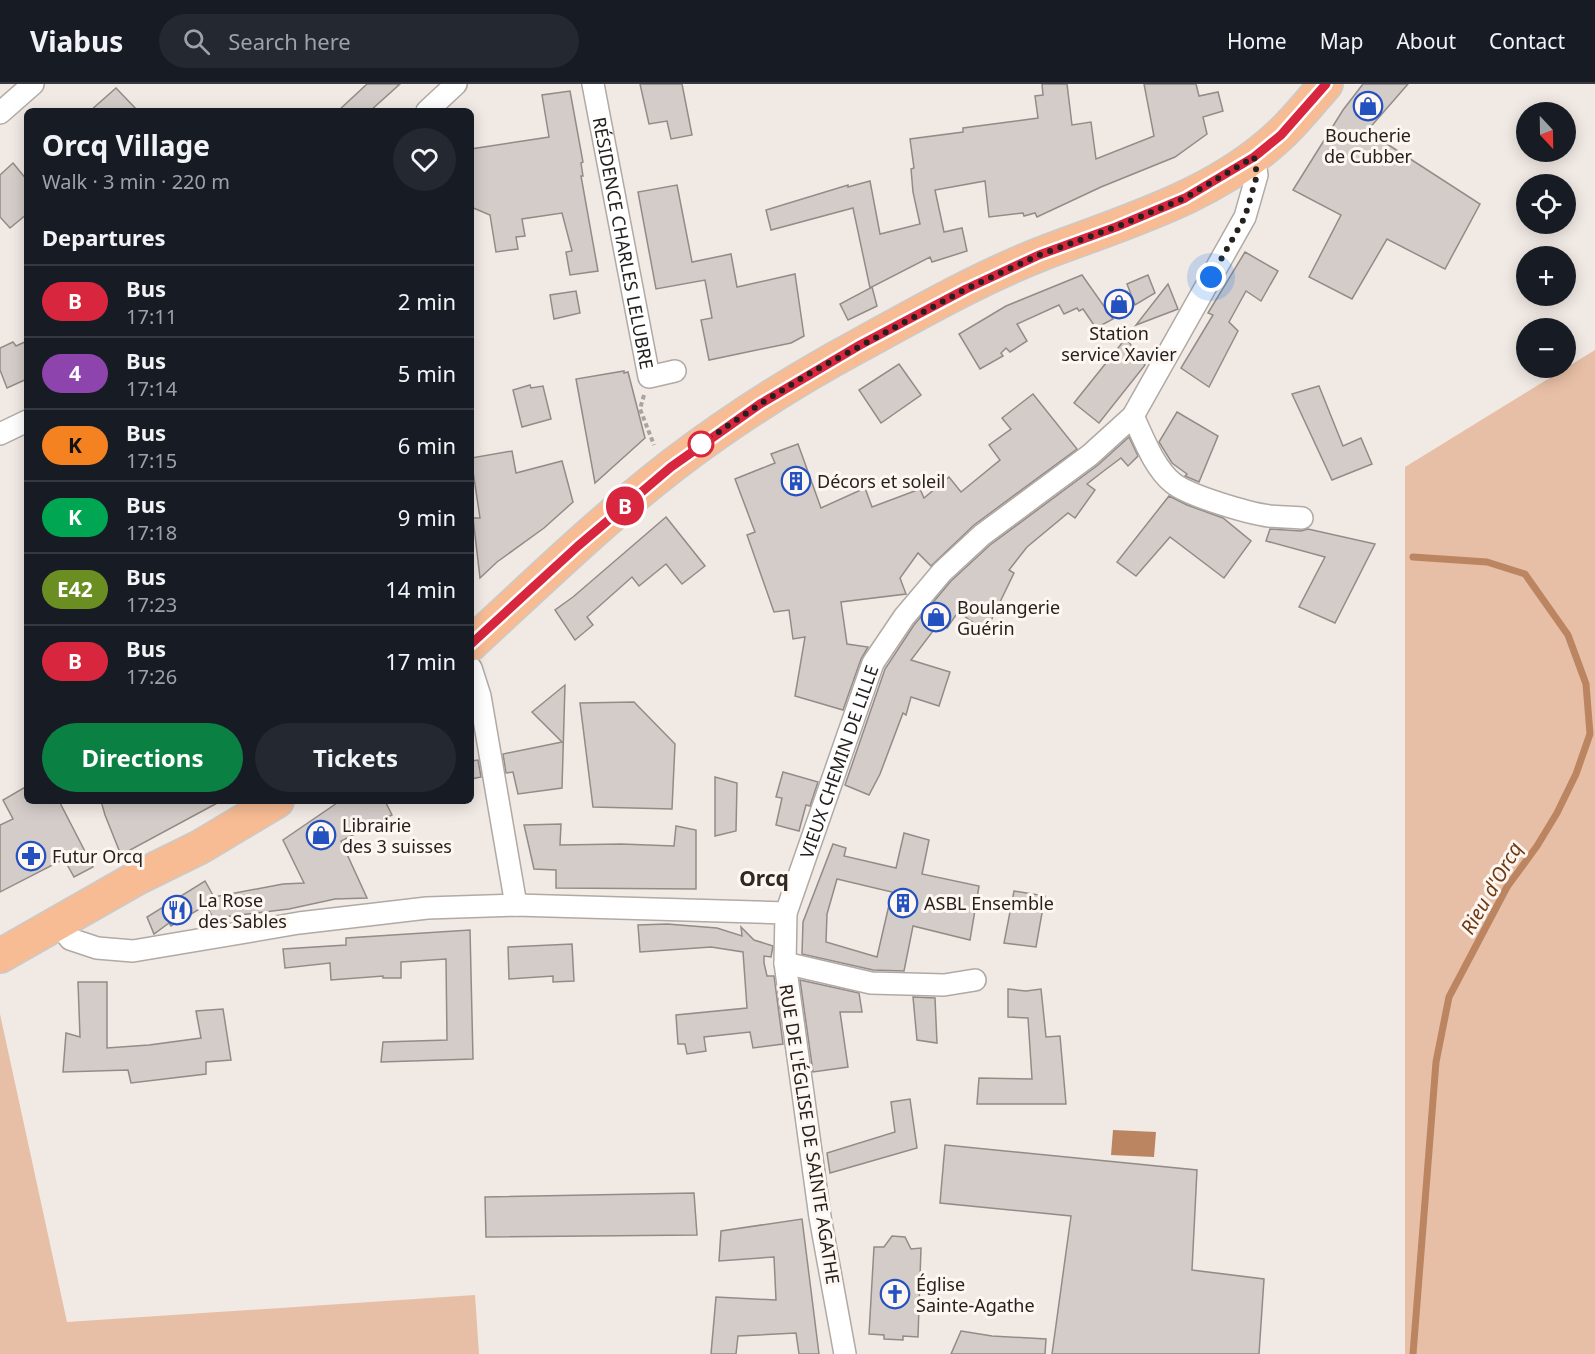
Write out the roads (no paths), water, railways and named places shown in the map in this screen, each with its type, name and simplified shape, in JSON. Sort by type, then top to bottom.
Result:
[{"type":"main road","points":[[474,641],[578,546],[671,467],[760,404],[860,345],[966,289],[1039,255],[1116,227],[1185,198],[1254,157],[1281,135],[1326,84]]},
{"type":"main road","points":[[0,956],[137,878],[200,847],[272,804]]},
{"type":"street","points":[[0,113],[33,84]]},
{"type":"street","points":[[430,108],[456,84]]},
{"type":"street","name":"RÉSIDENCE CHARLES LELUBRE","points":[[593,84],[649,377],[675,371]]},
{"type":"street","name":"VIEUX CHEMIN DE LILLE","points":[[786,913],[873,663],[904,617],[942,572],[982,535],[1090,455],[1133,416],[1245,217],[1257,175],[1254,157]]},
{"type":"street","points":[[1133,416],[1152,456],[1173,483],[1197,495],[1228,505],[1269,516],[1302,518]]},
{"type":"street","points":[[0,434],[24,422]]},
{"type":"street","points":[[474,677],[480,696],[516,906]]},
{"type":"street","points":[[58,922],[70,939],[97,948],[133,951],[311,922],[427,908],[516,906],[786,913]]},
{"type":"street","name":"RUE DE L'ÉGLISE DE SAINTE AGATHE","points":[[786,913],[785,963],[820,1217],[845,1354]]},
{"type":"street","points":[[785,963],[871,983],[944,985],[975,980]]},
{"type":"waterway","name":"Rieu d'Orcq","points":[[1413,557],[1487,562],[1525,574],[1568,635],[1586,684],[1590,734],[1576,774],[1557,813],[1537,846],[1507,887],[1449,997],[1436,1062],[1413,1354]]},
{"type":"place","name":"Boucherie de Cubber","points":[[1368,106]]},
{"type":"place","name":"Station service Xavier","points":[[1119,304]]},
{"type":"place","name":"Décors et soleil","points":[[796,481]]},
{"type":"place","name":"Boulangerie Guérin","points":[[936,617]]},
{"type":"place","name":"Librairie des 3 suisses","points":[[321,835]]},
{"type":"place","name":"Futur Orcq","points":[[31,856]]},
{"type":"place","name":"ASBL Ensemble","points":[[903,903]]},
{"type":"place","name":"La Rose des Sables","points":[[177,910]]},
{"type":"place","name":"Église Sainte-Agathe","points":[[895,1294]]},
{"type":"district","name":"Orcq","points":[[764,878]]}]
